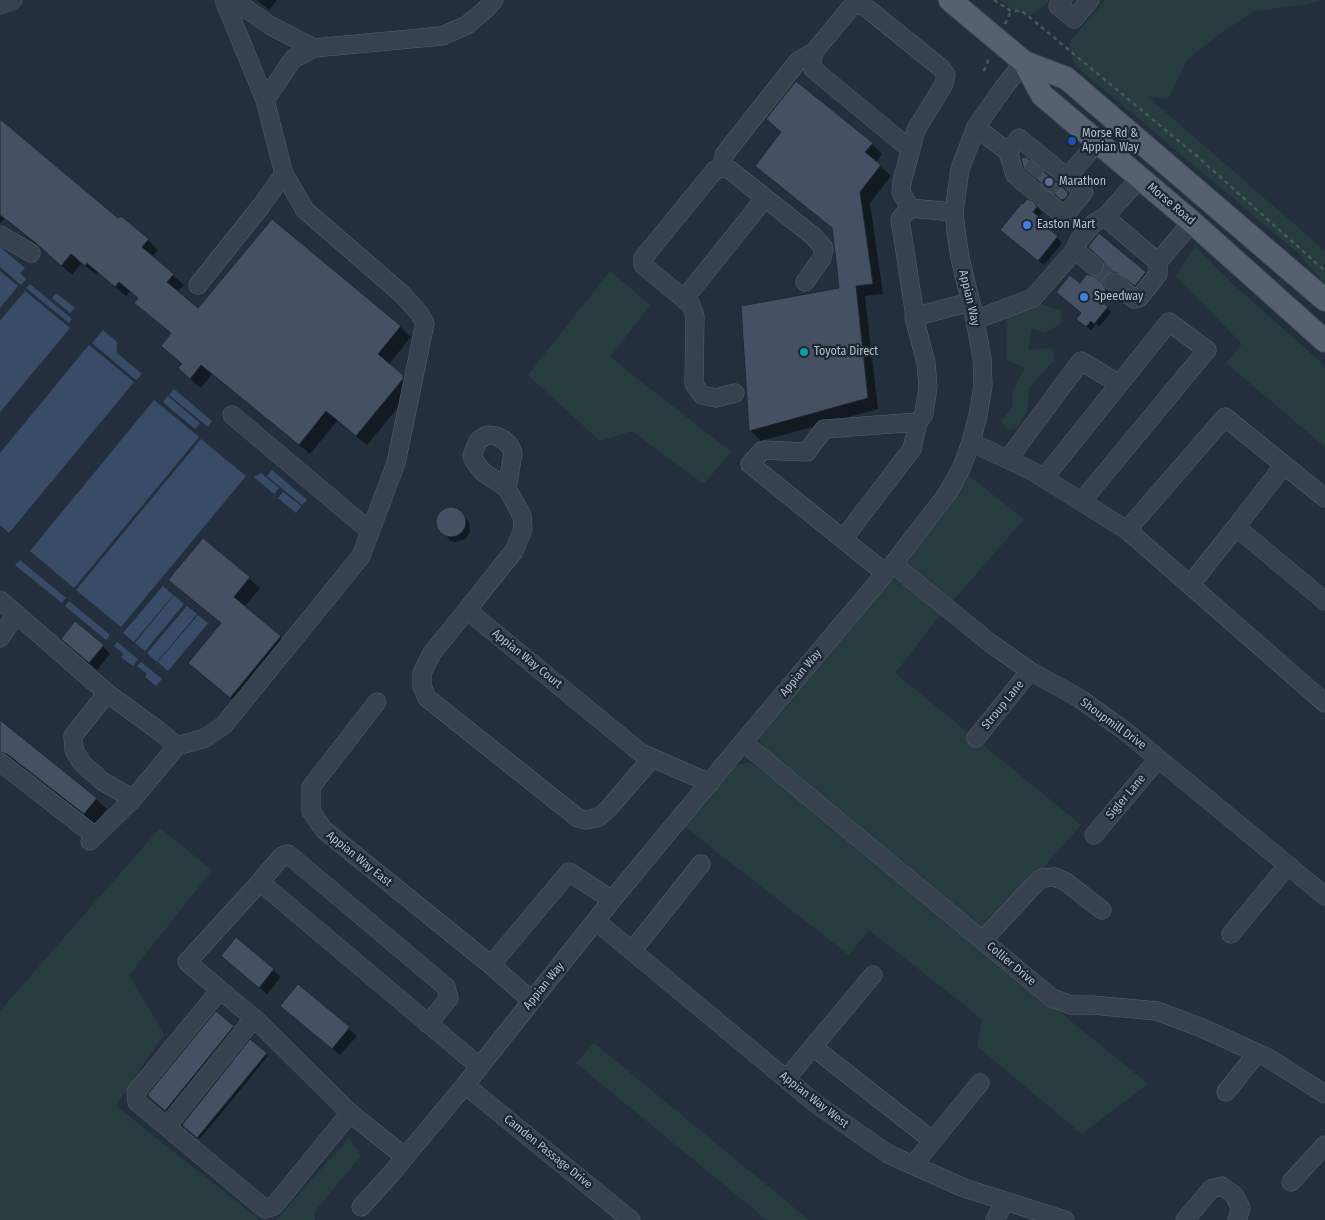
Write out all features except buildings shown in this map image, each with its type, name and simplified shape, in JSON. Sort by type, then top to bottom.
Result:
[{"type":"main road","name":"Morse Road","points":[[950,0],[1024,62],[1066,78],[1325,300]]},
{"type":"main road","name":"Morse Road","points":[[1024,62],[1042,95],[1192,222],[1325,341]]},
{"type":"street","points":[[0,5],[13,0]]},
{"type":"street","points":[[0,762],[92,839],[133,799],[177,746],[205,738],[224,725],[361,556],[396,463],[424,323],[419,313],[402,294],[305,210],[284,174],[265,100],[224,0]]},
{"type":"street","points":[[234,0],[271,26],[314,48]]},
{"type":"street","points":[[265,100],[293,59],[314,48],[442,36],[467,24],[494,0]]},
{"type":"street","points":[[1061,3],[1074,19],[1090,0]]},
{"type":"street","points":[[722,167],[724,155],[798,61],[814,52],[852,6],[861,5],[941,68],[946,75],[944,84],[916,130],[901,192],[910,208]]},
{"type":"street","points":[[814,52],[813,69],[911,150]]},
{"type":"street","name":"Appian Way","points":[[360,1207],[405,1157],[480,1067],[612,900],[889,569],[947,494],[960,470],[971,442],[983,385],[982,358],[960,258],[954,212],[960,169],[976,127],[1024,62]]},
{"type":"street","points":[[976,127],[1008,152],[1015,175],[1036,178],[1061,176],[1098,142]]},
{"type":"street","points":[[1008,152],[1019,138],[1036,178],[1064,216],[1084,192],[1061,176]]},
{"type":"street","points":[[735,393],[716,398],[702,396],[694,384],[695,316],[691,304],[643,265],[643,258],[715,170],[722,167],[730,170],[813,236],[824,248],[822,258],[804,282]]},
{"type":"street","points":[[198,285],[284,174]]},
{"type":"street","points":[[974,320],[1033,298],[1075,250],[1079,240],[1094,223],[1105,217],[1140,178]]},
{"type":"street","points":[[684,299],[765,198]]},
{"type":"street","points":[[910,208],[954,212]]},
{"type":"street","points":[[843,539],[912,449],[918,422],[924,414],[928,386],[926,363],[915,316],[900,219],[910,208]]},
{"type":"street","points":[[1105,217],[1158,262]]},
{"type":"street","points":[[1113,282],[1137,300],[1158,274],[1158,262],[1192,222]]},
{"type":"street","points":[[0,235],[31,253]]},
{"type":"street","points":[[1075,250],[1094,266]]},
{"type":"street","points":[[915,316],[970,302]]},
{"type":"street","points":[[1044,478],[1169,322],[1207,350],[1082,502]]},
{"type":"street","points":[[1008,459],[1081,361],[1120,384]]},
{"type":"street","points":[[232,415],[370,532]]},
{"type":"street","points":[[1127,530],[1225,417],[1325,498]]},
{"type":"street","name":"Shoupmill Drive","points":[[918,422],[824,429],[807,452],[764,450],[750,464],[843,539],[889,569],[1030,671],[1078,698],[1125,731],[1325,896]]},
{"type":"street","points":[[971,442],[1044,478],[1127,530],[1325,702]]},
{"type":"street","points":[[1190,585],[1284,465]]},
{"type":"street","points":[[507,488],[522,516],[523,529],[520,540],[432,653],[422,673],[422,686],[427,698],[578,818],[587,820],[598,817],[609,808],[652,758]]},
{"type":"street","points":[[1236,527],[1325,601]]},
{"type":"street","points":[[0,600],[107,693],[177,746]]},
{"type":"street","name":"Appian Way Court","points":[[467,610],[641,753],[710,783]]},
{"type":"street","points":[[0,638],[16,614]]},
{"type":"street","name":"Stroup Lane","points":[[976,738],[1030,671]]},
{"type":"street","points":[[107,693],[73,736],[74,750],[82,764],[102,781],[133,799]]},
{"type":"street","name":"Appian Way East","points":[[376,702],[311,788],[312,811],[324,830],[491,965],[532,1001]]},
{"type":"street","name":"Collier Drive","points":[[743,742],[1052,998],[1071,1005],[1157,1011],[1202,1028],[1268,1058],[1324,1089]]},
{"type":"street","name":"Sigler Lane","points":[[1094,835],[1158,759]]},
{"type":"street","points":[[405,1157],[350,1113],[254,1018],[187,962],[282,856],[288,854],[446,988],[449,998],[428,1024]]},
{"type":"street","points":[[632,951],[701,864]]},
{"type":"street","points":[[1231,934],[1287,866]]},
{"type":"street","points":[[491,965],[569,872],[612,900]]},
{"type":"street","points":[[983,940],[1042,878],[1054,877],[1066,882],[1102,910]]},
{"type":"street","points":[[260,882],[480,1067]]},
{"type":"street","name":"Appian Way West","points":[[596,921],[815,1103],[888,1154],[964,1188],[1065,1220]]},
{"type":"street","points":[[786,1079],[873,975]]},
{"type":"street","points":[[220,990],[136,1092],[137,1102],[266,1209],[274,1206],[350,1113]]},
{"type":"street","points":[[167,1126],[254,1018]]},
{"type":"street","points":[[813,1047],[933,1141]]},
{"type":"street","points":[[1226,1092],[1257,1053]]},
{"type":"street","points":[[913,1165],[980,1083]]},
{"type":"street","name":"Camden Passage Drive","points":[[465,1085],[631,1220]]},
{"type":"street","points":[[1291,1182],[1325,1145]]},
{"type":"street","points":[[1185,1220],[1211,1189],[1222,1186],[1234,1194],[1241,1208],[1237,1220]]},
{"type":"street","points":[[995,1220],[1005,1201]]},
{"type":"path","points":[[994,0],[1011,11],[1022,11],[1224,180],[1325,271]]},
{"type":"green space","points":[[999,0],[1050,0],[1029,16],[1015,11]]},
{"type":"green space","points":[[1105,0],[1322,0],[1307,4],[1255,11],[1224,31],[1187,60],[1168,99],[1147,96],[1325,251],[1325,285],[1299,254],[1076,66],[1069,50],[1071,40]]},
{"type":"green space","points":[[1195,246],[1234,285],[1325,366],[1325,447],[1226,363],[1242,344],[1176,276]]},
{"type":"green space","points":[[610,271],[650,305],[610,357],[731,452],[704,484],[632,431],[600,441],[528,375]]},
{"type":"green space","points":[[1041,304],[1062,311],[1060,324],[1045,333],[1032,328],[1028,350],[1052,348],[1054,360],[1029,388],[1028,408],[1017,428],[1008,430],[1001,421],[1013,406],[1012,392],[1025,368],[1007,360],[1006,317],[1021,309]]},
{"type":"green space","points":[[969,476],[1024,519],[951,603],[909,570],[904,561],[943,516]]},
{"type":"green space","points":[[890,578],[904,583],[941,614],[895,673],[1081,825],[984,935],[763,748],[759,739],[763,729]]},
{"type":"green space","points":[[749,762],[784,787],[1148,1084],[1082,1134],[977,1046],[982,1019],[869,930],[849,955],[685,827],[732,766]]},
{"type":"green space","points":[[160,828],[212,870],[129,975],[164,1034],[116,1106],[260,1220],[0,1220],[0,1011]]},
{"type":"green space","points":[[594,1043],[809,1220],[767,1220],[576,1063]]},
{"type":"green space","points":[[349,1138],[361,1156],[315,1211],[315,1220],[276,1220]]},
{"type":"water","points":[[0,247],[25,268],[20,273],[26,279],[21,285],[0,267]]},
{"type":"water","points":[[0,271],[18,286],[0,308]]},
{"type":"water","points":[[30,284],[72,319],[69,323],[26,288]]},
{"type":"water","points":[[25,291],[70,328],[0,412],[0,321]]},
{"type":"water","points":[[56,293],[75,308],[70,313],[52,298]]},
{"type":"water","points":[[103,330],[117,342],[117,353],[142,374],[136,380],[92,343]]},
{"type":"water","points":[[89,345],[134,382],[9,533],[0,525],[0,453]]},
{"type":"water","points":[[174,389],[212,421],[208,427],[169,395]]},
{"type":"water","points":[[168,396],[200,423],[195,429],[163,402]]},
{"type":"water","points":[[154,400],[199,437],[74,588],[30,551]]},
{"type":"water","points":[[201,439],[246,476],[121,627],[76,590]]},
{"type":"water","points":[[272,470],[307,500],[302,505],[267,476]]},
{"type":"water","points":[[261,473],[279,488],[274,494],[254,477]]},
{"type":"water","points":[[283,492],[301,506],[296,513],[278,498]]},
{"type":"water","points":[[20,560],[66,598],[62,603],[15,565]]},
{"type":"water","points":[[163,586],[173,595],[134,642],[123,633]]},
{"type":"water","points":[[174,595],[184,604],[145,651],[135,643]]},
{"type":"water","points":[[69,601],[110,635],[106,640],[65,606]]},
{"type":"water","points":[[187,606],[197,614],[157,662],[147,653]]},
{"type":"water","points":[[198,615],[208,623],[168,671],[158,662]]},
{"type":"water","points":[[117,642],[138,659],[133,666],[121,657],[124,654],[114,646]]},
{"type":"water","points":[[141,662],[162,679],[156,686],[145,677],[147,674],[137,666]]},
{"type":"tunnel","points":[[1030,174],[1038,165]]},
{"type":"tunnel","points":[[1041,197],[1055,179]]},
{"type":"tunnel","points":[[1094,266],[1113,282]]},
{"type":"place","name":"Morse Rd & Appian Way","points":[[1072,141]]},
{"type":"place","name":"Marathon","points":[[1049,182]]},
{"type":"place","name":"Easton Mart","points":[[1027,225]]},
{"type":"place","name":"Speedway","points":[[1084,297]]},
{"type":"place","name":"Toyota Direct","points":[[804,352]]}]
